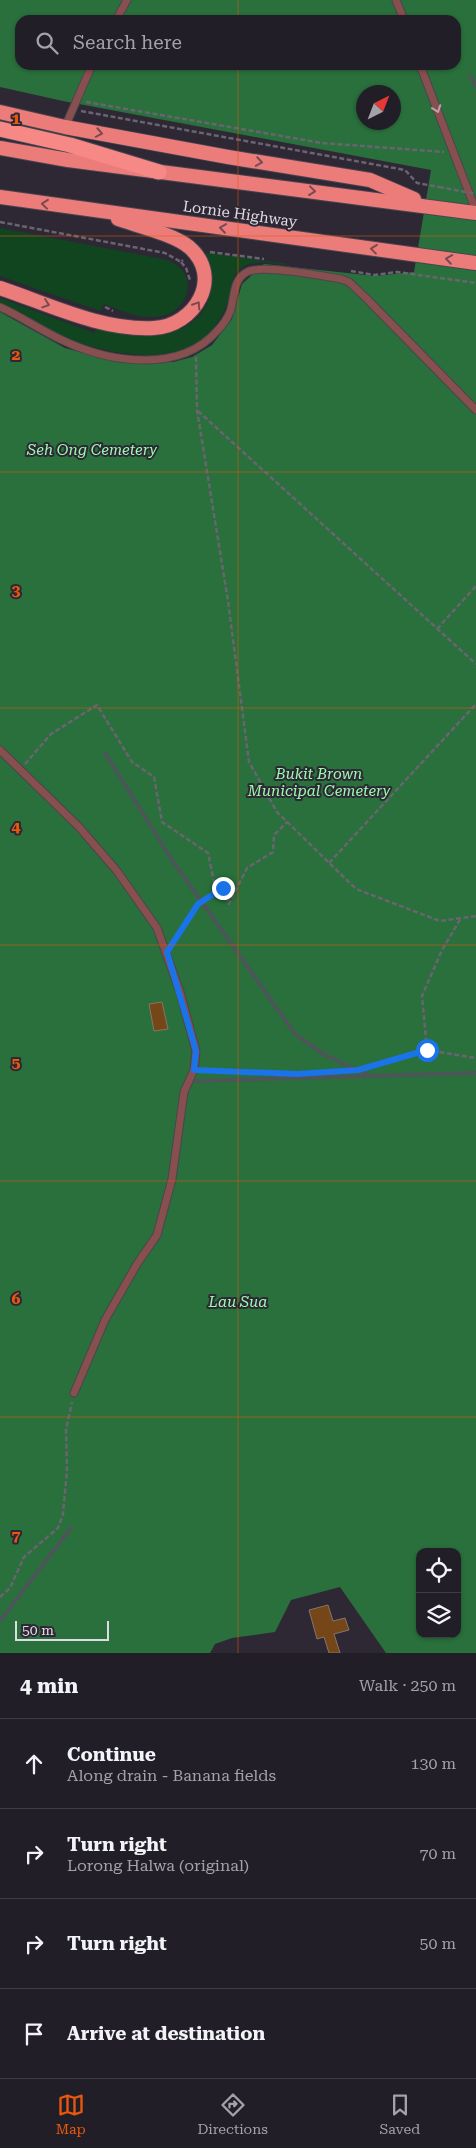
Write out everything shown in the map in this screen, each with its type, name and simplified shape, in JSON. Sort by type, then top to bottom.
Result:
[{"type":"highway","points":[[0,112],[67,120],[370,180],[432,206]]},
{"type":"highway","points":[[0,130],[70,145],[159,172]]},
{"type":"highway","name":"Lornie Highway","points":[[0,148],[68,160],[476,212]]},
{"type":"highway","name":"Lornie Highway","points":[[0,197],[476,263]]},
{"type":"highway","points":[[0,288],[92,319],[134,328],[156,328],[176,323],[188,317],[202,297],[204,284],[203,268],[193,252],[183,243],[91,209]]},
{"type":"lane","points":[[119,15],[127,0]]},
{"type":"lane","points":[[396,0],[402,15]]},
{"type":"lane","points":[[67,120],[90,70]]},
{"type":"lane","points":[[422,70],[476,212]]},
{"type":"lane","points":[[0,308],[63,340],[105,355],[155,360],[176,357],[196,350],[218,330],[230,312],[235,286],[240,277],[253,269],[341,279],[349,282],[368,299],[476,410]]},
{"type":"lane","points":[[0,750],[79,827],[117,871],[157,928],[167,952],[196,1051],[194,1070],[184,1092],[172,1179],[157,1235],[137,1264],[104,1320],[74,1393]]},
{"type":"path","points":[[75,100],[322,143],[453,153]]},
{"type":"path","points":[[67,120],[80,111],[404,170],[418,183],[476,194]]},
{"type":"path","points":[[180,262],[186,268],[191,285]]},
{"type":"path","points":[[421,275],[476,283]]},
{"type":"path","points":[[105,307],[118,313]]},
{"type":"path","points":[[196,350],[197,410],[228,601],[249,762],[277,812],[356,889],[440,922],[476,916]]},
{"type":"path","points":[[197,410],[476,664]]},
{"type":"path","points":[[437,629],[476,586]]},
{"type":"path","points":[[329,863],[476,704]]},
{"type":"path","points":[[21,769],[50,734],[97,706],[132,762],[154,777],[162,822],[208,853],[214,882],[223,888],[229,904],[247,868],[273,852],[274,835],[287,822]]},
{"type":"path","points":[[167,952],[198,904],[223,888]]},
{"type":"path","points":[[427,1050],[422,996],[442,950],[461,918]]},
{"type":"path","points":[[194,1070],[297,1074],[358,1070],[427,1050],[476,1058]]},
{"type":"path","points":[[0,1597],[10,1588],[24,1557],[58,1528],[63,1514],[67,1470],[66,1430],[74,1393]]},
{"type":"green space","points":[[0,0],[476,0],[476,1653],[386,1653],[340,1587],[291,1600],[275,1632],[232,1638],[215,1644],[210,1653],[0,1653],[0,312],[65,348],[119,362],[173,362],[192,357],[212,345],[232,319],[242,284],[264,264],[375,276],[414,272],[431,170],[63,101],[0,87]]},
{"type":"green space","points":[[0,228],[168,260],[180,268],[185,275],[188,289],[186,295],[174,311],[161,316],[146,317],[104,304],[100,311],[0,276]]},
{"type":"green space","points":[[209,253],[289,264],[253,263],[243,267],[233,279],[227,304],[217,324],[203,338],[187,348],[169,353],[129,354],[89,346],[55,332],[0,302],[0,298],[94,333],[97,327],[140,335],[165,334],[185,327],[201,314],[206,305],[210,295],[211,284],[203,254]]},
{"type":"building","points":[[162,1002],[168,1029],[154,1031],[149,1004]]},
{"type":"building","points":[[328,1605],[333,1621],[345,1618],[349,1630],[334,1634],[340,1653],[329,1653],[324,1637],[317,1639],[309,1610]]},
{"type":"waterway","points":[[470,76],[476,86]]},
{"type":"waterway","points":[[105,753],[170,857],[295,1034],[325,1055],[370,1076]]},
{"type":"waterway","points":[[196,1081],[476,1073]]},
{"type":"waterway","points":[[0,1621],[71,1528]]},
{"type":"route","points":[[223,888],[198,904],[167,952],[192,1032],[196,1051],[194,1070],[297,1074],[358,1070],[427,1050]]},
{"type":"park label","name":"Seh Ong Cemetery","points":[[92,450]]},
{"type":"park label","name":"Bukit Brown Municipal Cemetery","points":[[319,782]]},
{"type":"park label","name":"Lau Sua","points":[[238,1302]]}]
